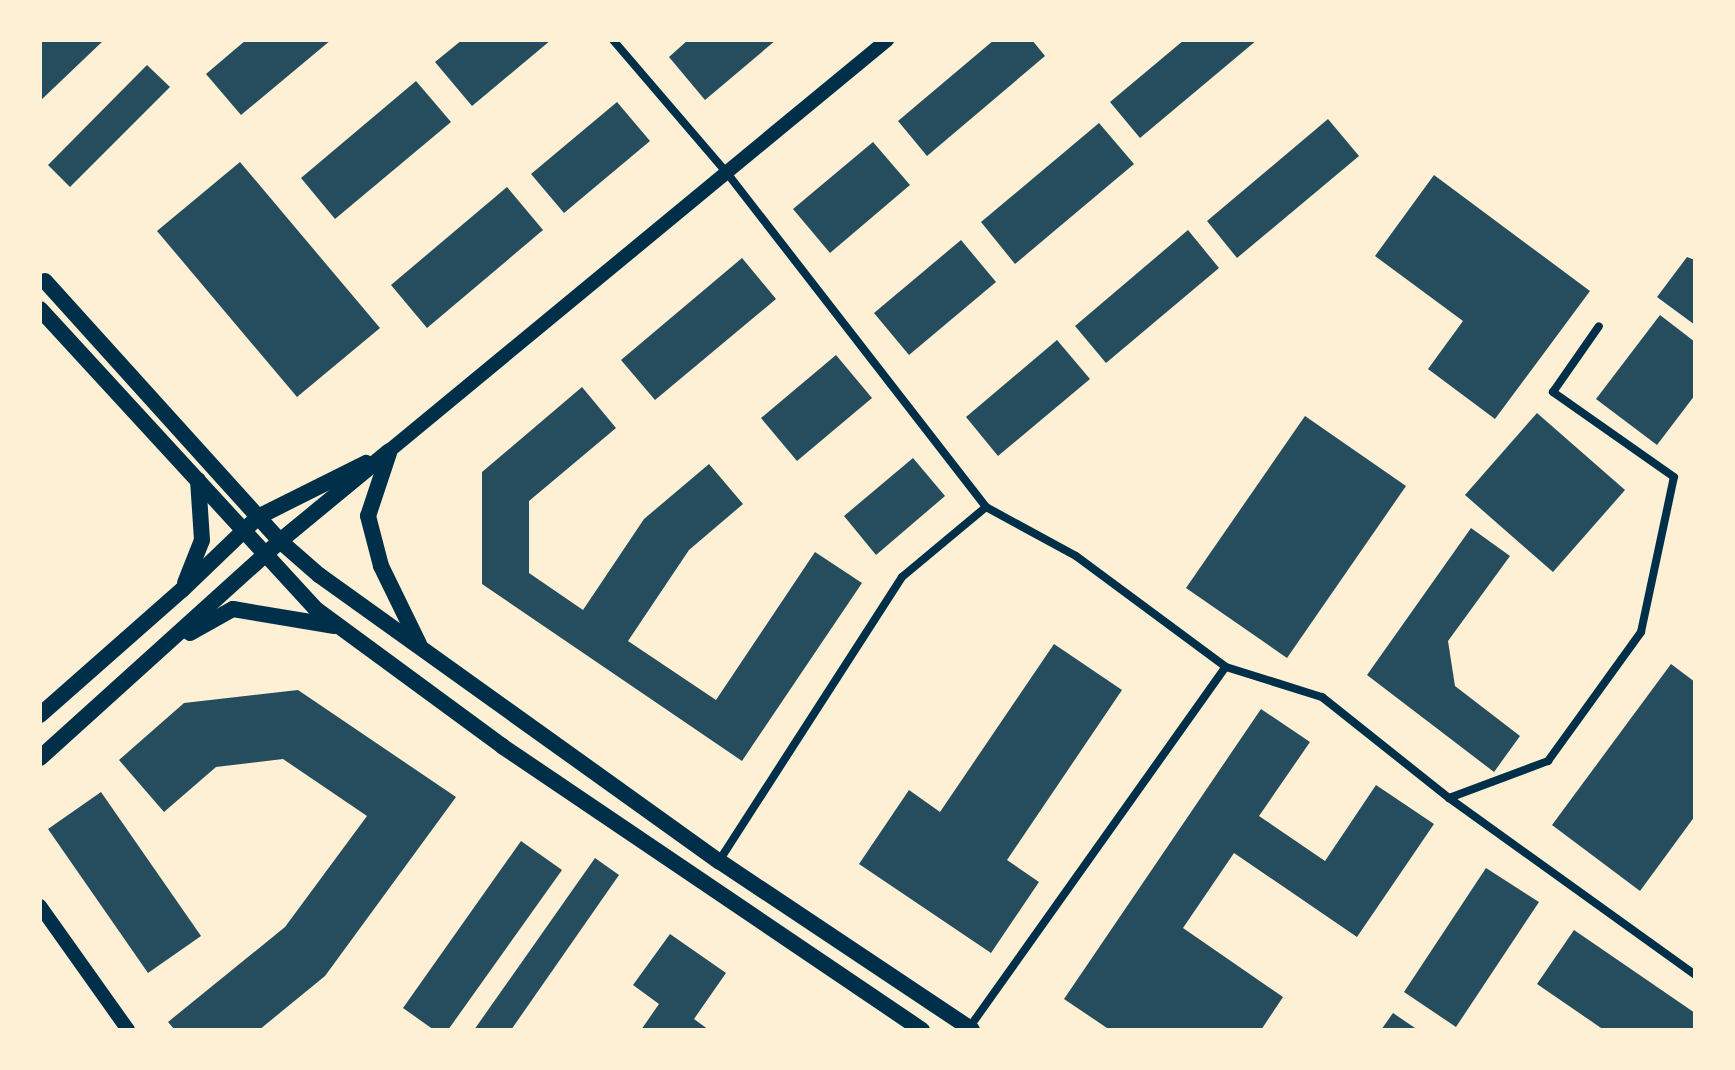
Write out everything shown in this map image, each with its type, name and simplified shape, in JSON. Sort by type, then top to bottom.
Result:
[{"type":"main road","points":[[45,281],[280,541],[319,575],[719,861],[970,1029]]},
{"type":"main road","points":[[40,309],[317,610],[502,746],[922,1030]]},
{"type":"main road","points":[[40,715],[182,590],[258,517],[389,451]]},
{"type":"main road","points":[[40,758],[265,554],[389,451]]},
{"type":"main road","points":[[389,451],[368,516],[381,566],[421,648]]},
{"type":"main road","points":[[182,590],[202,540],[198,480]]},
{"type":"main road","points":[[167,645],[233,609],[340,627]]},
{"type":"street","points":[[613,40],[727,173],[986,507],[1076,556],[1226,667],[1322,697],[1449,798],[1695,975]]},
{"type":"street","points":[[389,451],[887,40]]},
{"type":"street","points":[[1449,798],[1548,761],[1641,632],[1674,477],[1553,392],[1599,326]]},
{"type":"street","points":[[719,861],[902,577],[986,507]]},
{"type":"street","points":[[970,1029],[1226,667]]},
{"type":"street","points":[[40,906],[128,1030]]},
{"type":"building","points":[[40,40],[104,40],[40,101]]},
{"type":"building","points":[[246,40],[331,40],[241,115],[206,74]]},
{"type":"building","points":[[462,40],[551,40],[472,106],[435,62]]},
{"type":"building","points":[[688,40],[776,40],[705,100],[669,57]]},
{"type":"building","points":[[994,40],[1032,40],[1045,56],[927,156],[898,121]]},
{"type":"building","points":[[1184,40],[1257,40],[1140,138],[1110,102]]},
{"type":"building","points":[[147,65],[170,87],[70,187],[48,165]]},
{"type":"building","points":[[416,81],[451,122],[335,219],[301,178]]},
{"type":"building","points":[[617,102],[650,141],[564,213],[531,174]]},
{"type":"building","points":[[1328,119],[1359,156],[1237,258],[1207,221]]},
{"type":"building","points":[[1099,123],[1134,164],[1015,264],[981,222]]},
{"type":"building","points":[[873,142],[910,185],[830,253],[793,209]]},
{"type":"building","points":[[240,162],[380,328],[297,397],[157,231]]},
{"type":"building","points":[[1434,175],[1590,291],[1495,419],[1428,369],[1463,321],[1375,256]]},
{"type":"building","points":[[507,187],[543,230],[427,328],[391,285]]},
{"type":"building","points":[[1188,230],[1219,268],[1106,363],[1075,326]]},
{"type":"building","points":[[961,240],[996,282],[909,355],[874,313]]},
{"type":"building","points":[[1687,257],[1695,260],[1695,325],[1657,297]]},
{"type":"building","points":[[742,258],[776,299],[655,400],[621,360]]},
{"type":"building","points":[[1660,315],[1695,342],[1695,395],[1657,445],[1596,399]]},
{"type":"building","points":[[1057,340],[1090,379],[998,456],[966,417]]},
{"type":"building","points":[[836,355],[872,398],[797,461],[761,418]]},
{"type":"building","points":[[582,387],[616,428],[529,501],[529,573],[583,610],[644,519],[709,464],[743,504],[689,550],[628,641],[716,700],[815,552],[862,583],[742,761],[482,584],[482,472]]},
{"type":"building","points":[[1537,413],[1625,490],[1553,572],[1465,495]]},
{"type":"building","points":[[1305,416],[1406,486],[1287,658],[1186,588]]},
{"type":"building","points":[[913,458],[945,496],[876,555],[844,516]]},
{"type":"building","points":[[1471,528],[1510,556],[1448,641],[1455,686],[1520,736],[1494,772],[1367,675]]},
{"type":"building","points":[[1054,644],[1122,690],[1007,860],[1039,882],[991,953],[859,864],[909,790],[940,812]]},
{"type":"building","points":[[1671,664],[1695,682],[1695,816],[1640,891],[1552,825]]},
{"type":"building","points":[[298,690],[456,797],[325,976],[259,1030],[175,1030],[168,1022],[285,927],[367,816],[283,759],[216,767],[164,812],[119,760],[184,703]]},
{"type":"building","points":[[1261,709],[1310,742],[1259,816],[1325,861],[1376,785],[1434,824],[1357,937],[1234,853],[1183,928],[1283,997],[1261,1030],[1110,1030],[1064,999]]},
{"type":"building","points":[[101,792],[201,936],[148,973],[48,829]]},
{"type":"building","points":[[521,841],[562,870],[448,1030],[434,1030],[403,1008]]},
{"type":"building","points":[[595,858],[619,875],[511,1030],[474,1030]]},
{"type":"building","points":[[1486,868],[1539,902],[1456,1027],[1404,992]]},
{"type":"building","points":[[1574,930],[1695,1013],[1695,1030],[1604,1030],[1537,984]]},
{"type":"building","points":[[670,934],[726,973],[694,1019],[709,1030],[641,1030],[659,1004],[633,985]]},
{"type":"building","points":[[1393,1013],[1418,1030],[1381,1030]]}]
